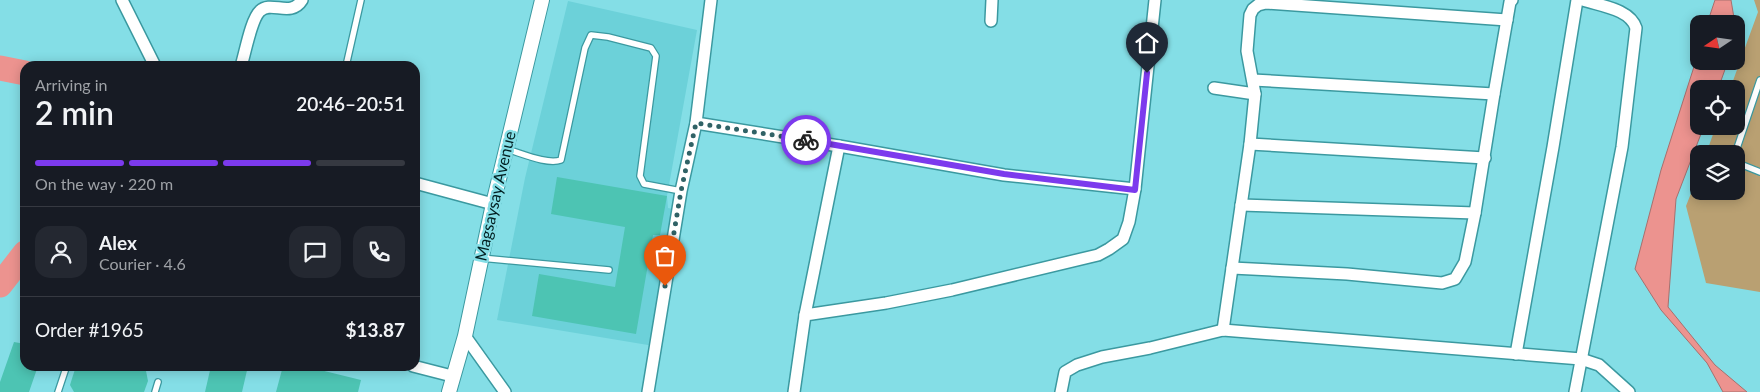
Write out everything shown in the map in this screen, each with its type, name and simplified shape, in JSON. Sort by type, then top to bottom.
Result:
[{"type":"street","points":[[122,0],[152,61]]},
{"type":"street","points":[[242,61],[253,22],[259,12],[262,9],[268,8],[288,9],[296,7],[302,0]]},
{"type":"street","name":"Magsaysay Avenue","points":[[449,392],[452,376],[465,336],[493,204],[542,0]]},
{"type":"street","points":[[648,392],[681,191],[696,123],[711,0]]},
{"type":"street","points":[[991,21],[992,0]]},
{"type":"street","points":[[805,315],[886,303],[952,290],[1098,255],[1123,239],[1129,222],[1135,190],[1155,0]]},
{"type":"street","points":[[1232,268],[1347,274],[1442,283],[1455,279],[1465,262],[1512,0]]},
{"type":"street","points":[[1516,354],[1577,0]]},
{"type":"street","points":[[1576,392],[1622,147],[1636,28],[1634,22],[1626,14],[1584,0]]},
{"type":"street","points":[[1223,330],[1250,144],[1255,94],[1254,80],[1247,52],[1250,15],[1253,9],[1258,5],[1266,3],[1507,20]]},
{"type":"street","points":[[1254,80],[1494,94]]},
{"type":"street","points":[[1214,88],[1255,94]]},
{"type":"street","points":[[696,123],[1004,174],[1135,190]]},
{"type":"street","points":[[1250,144],[1485,158]]},
{"type":"street","points":[[794,392],[805,315],[839,146]]},
{"type":"street","points":[[420,184],[493,204]]},
{"type":"street","points":[[1241,205],[1475,213]]},
{"type":"street","points":[[1061,392],[1065,372],[1077,365],[1102,357],[1150,348],[1223,330],[1581,359],[1599,365],[1628,392]]},
{"type":"street","points":[[465,336],[505,392]]},
{"type":"street","points":[[420,368],[452,376]]},
{"type":"lane","points":[[347,61],[361,0]]},
{"type":"lane","points":[[506,149],[547,161],[555,162],[561,160],[585,48],[591,35],[608,37],[651,48],[656,56],[640,176],[644,184],[681,191]]},
{"type":"lane","points":[[1738,145],[1751,101],[1760,80]]},
{"type":"lane","points":[[1751,101],[1760,97]]},
{"type":"lane","points":[[1745,166],[1760,172]]},
{"type":"lane","points":[[481,258],[608,270]]},
{"type":"lane","points":[[58,392],[65,371]]},
{"type":"lane","points":[[155,392],[158,382]]},
{"type":"shaded area","points":[[1715,0],[1731,0],[1734,15],[1710,15]]},
{"type":"shaded area","points":[[1754,0],[1760,0],[1760,292],[1706,283],[1686,206],[1690,196],[1690,200],[1745,200],[1745,145],[1709,145],[1713,135],[1745,135],[1745,80],[1733,80],[1737,70],[1745,70],[1745,48],[1758,12]]},
{"type":"shaded area","points":[[568,1],[697,30],[667,196],[668,208],[679,210],[660,347],[497,320],[525,178]]},
{"type":"shaded area","points":[[1693,70],[1725,70],[1721,80],[1690,80],[1690,135],[1701,135],[1697,145],[1690,145],[1690,162],[1676,199],[1668,307],[1715,365],[1747,392],[1723,392],[1707,363],[1661,310],[1635,269],[1661,170]]},
{"type":"building","points":[[557,177],[667,196],[660,235],[653,235],[636,334],[532,316],[539,274],[615,287],[625,227],[551,214]]},
{"type":"building","points":[[14,342],[20,343],[20,371],[36,371],[29,392],[0,392],[0,382]]},
{"type":"building","points":[[74,371],[146,371],[148,381],[144,392],[74,392],[70,385]]},
{"type":"building","points":[[210,371],[247,371],[242,392],[205,392]]},
{"type":"building","points":[[282,371],[324,371],[361,380],[358,392],[276,392]]},
{"type":"waterway","points":[[0,68],[20,72]]},
{"type":"waterway","points":[[0,285],[20,259]]},
{"type":"way so far","points":[[665,286],[681,191],[696,123],[806,140]]},
{"type":"route","points":[[806,140],[1004,174],[1135,190],[1147,73]]}]
